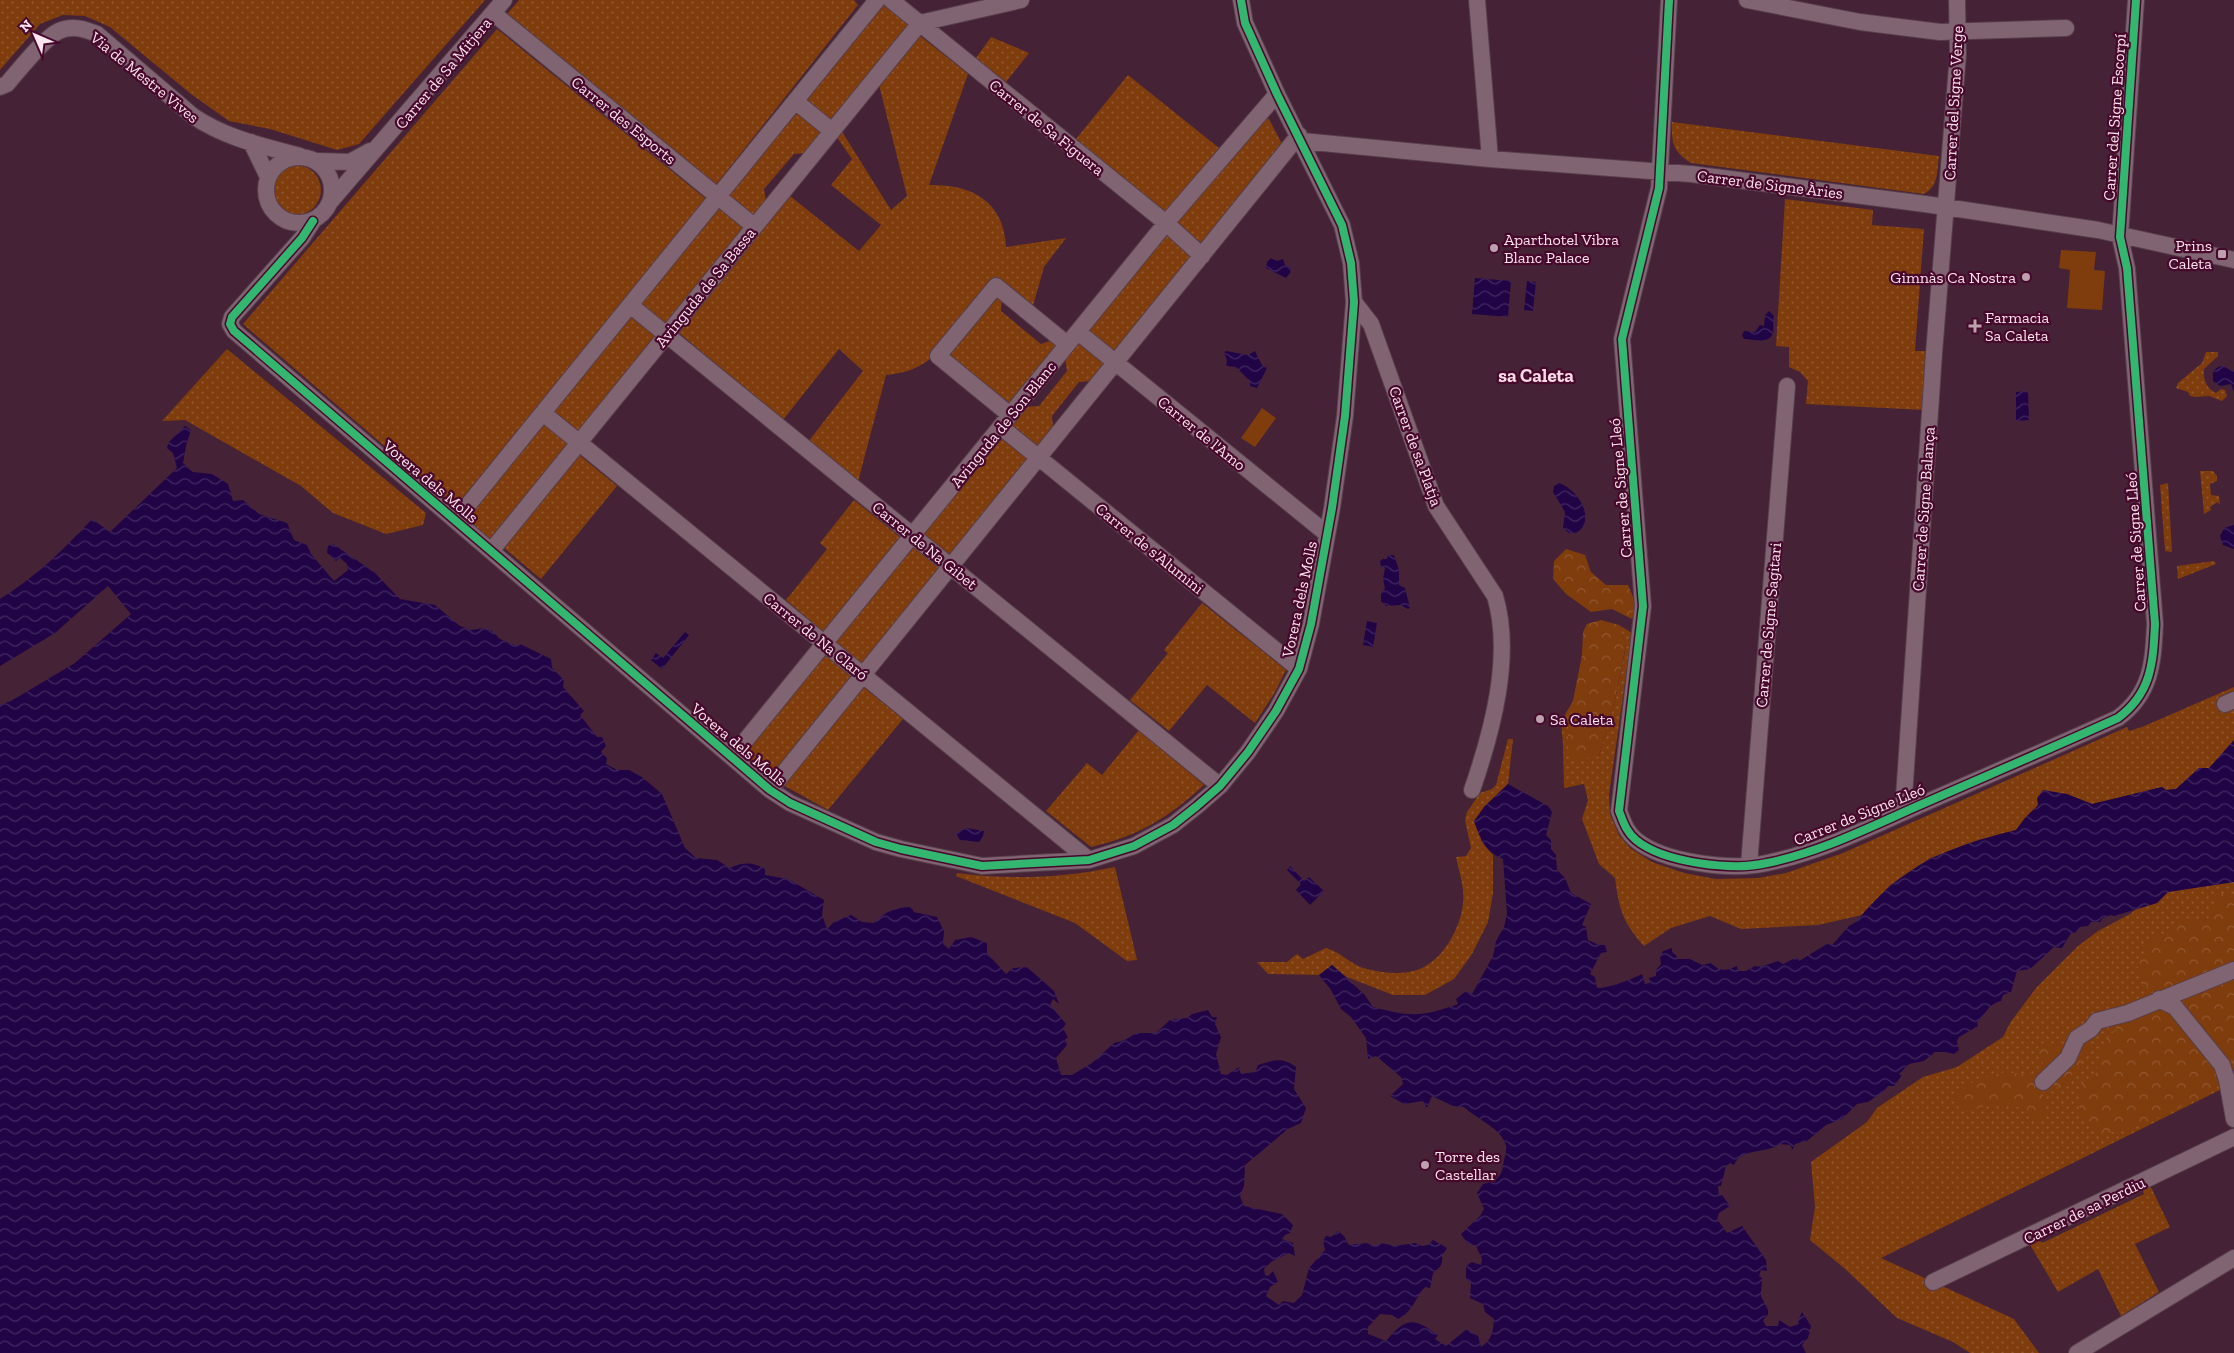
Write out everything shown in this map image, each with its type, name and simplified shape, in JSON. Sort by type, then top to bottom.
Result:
[{"type":"street","name":"Carrer de Sa Mitjera","points":[[330,202],[504,0]]},
{"type":"street","points":[[456,520],[876,0]]},
{"type":"street","name":"Carrer de Sa Figuera","points":[[891,0],[1166,223],[1202,256]]},
{"type":"street","points":[[920,23],[1021,0]]},
{"type":"street","name":"Vorera dels Molls","points":[[313,221],[302,238],[232,317],[230,324],[234,331],[770,790],[807,811],[876,842],[901,849],[982,866],[1090,860],[1134,846],[1173,825],[1220,786],[1248,752],[1276,711],[1299,669],[1311,624],[1327,534],[1345,416],[1354,302],[1351,263],[1342,225],[1277,94],[1245,23],[1241,0]]},
{"type":"street","points":[[1477,0],[1490,159]]},
{"type":"street","name":"Carrer de Signe Lleó","points":[[1669,0],[1661,172],[1652,220],[1622,340],[1643,606],[1619,811],[1624,826],[1635,840],[1655,850],[1705,865],[1766,864],[1822,847],[2118,718],[2126,712],[2144,690],[2153,664],[2155,618],[2128,278],[2120,237]]},
{"type":"street","points":[[1747,0],[1860,22],[1940,32],[2066,28]]},
{"type":"street","name":"Carrer del Signe Verge","points":[[1947,207],[1958,54],[1957,0]]},
{"type":"street","name":"Carrer del Signe Escorpí","points":[[2120,237],[2136,0]]},
{"type":"street","name":"Carrer des Esports","points":[[493,14],[754,226]]},
{"type":"street","name":"Avinguda de Sa Bassa","points":[[491,551],[920,23]]},
{"type":"street","name":"Via de Mestre Vives","points":[[0,87],[7,84],[41,46],[59,31],[80,27],[97,34],[200,122],[227,135],[300,156]]},
{"type":"street","name":"Avinguda de Son Blanc","points":[[732,757],[1166,223],[1277,94]]},
{"type":"street","points":[[795,101],[832,131]]},
{"type":"street","points":[[770,790],[1202,256],[1300,138]]},
{"type":"street","name":"Carrer de Signe Àries","points":[[1300,138],[1490,159],[1661,172],[1947,207],[2098,230],[2120,237],[2234,260]]},
{"type":"street","points":[[251,142],[268,177]]},
{"type":"street","name":"Carrer de Sa Mitjera","points":[[317,161],[350,162],[380,145]]},
{"type":"street","points":[[300,156],[317,161],[328,175],[332,189],[330,202],[324,212],[313,221],[299,224],[282,220],[271,209],[266,193],[268,177],[275,166],[286,158],[300,156]]},
{"type":"street","name":"Carrer de Signe Balança","points":[[1902,812],[1934,353],[1947,207]]},
{"type":"street","points":[[282,220],[286,241],[282,260]]},
{"type":"street","name":"Carrer de l'Amo","points":[[1006,421],[938,356],[996,286],[1073,338],[1116,362],[1327,534]]},
{"type":"street","name":"Carrer de sa Platja","points":[[1354,302],[1371,324],[1436,506],[1495,596],[1499,611],[1502,643],[1495,708],[1472,790]]},
{"type":"street","name":"Carrer de Na Gibet","points":[[630,305],[1220,786]]},
{"type":"street","name":"Carrer de Signe Sagitari","points":[[1749,865],[1787,386]]},
{"type":"street","name":"Carrer de Na Claró","points":[[542,413],[1090,860]]},
{"type":"street","name":"Carrer de s'Alumini","points":[[1006,421],[1039,457],[1299,669]]},
{"type":"street","points":[[2043,1082],[2068,1058],[2077,1038],[2091,1030],[2097,1021],[2128,1013],[2159,999],[2176,999],[2234,970]]},
{"type":"street","points":[[2176,999],[2230,1079],[2234,1119]]},
{"type":"street","name":"Carrer de sa Perdiu","points":[[1933,1282],[2234,1137]]},
{"type":"street","points":[[2077,1353],[2234,1258]]},
{"type":"green space","points":[[0,0],[485,0],[359,144],[337,150],[270,129],[229,121],[191,94],[110,27],[85,16],[63,15],[40,24],[0,70]]},
{"type":"green space","points":[[519,0],[854,0],[858,5],[715,186],[507,14]]},
{"type":"green space","points":[[882,4],[911,24],[805,153],[794,154],[764,189],[766,202],[491,540],[464,517]]},
{"type":"green space","points":[[497,29],[706,199],[455,507],[243,324]]},
{"type":"green space","points":[[919,35],[968,74],[929,185],[944,185],[971,192],[992,206],[999,217],[1004,231],[1006,247],[1066,238],[1044,267],[1032,309],[1002,296],[1001,311],[1041,344],[1056,339],[1059,342],[1006,407],[930,359],[920,366],[909,370],[886,375],[858,482],[808,442],[863,371],[839,349],[783,420],[678,332],[790,196],[859,251],[881,225],[831,185],[852,159],[836,136],[841,130],[891,210],[907,196],[879,85]]},
{"type":"green space","points":[[991,37],[1029,53],[1006,82],[976,58]]},
{"type":"green space","points":[[1128,75],[1219,148],[1164,214],[1076,139]]},
{"type":"green space","points":[[1265,118],[1269,119],[1283,146],[1204,243],[1199,244],[1178,226],[1178,220]]},
{"type":"green space","points":[[1672,122],[1939,156],[1936,178],[1929,191],[1924,194],[1691,163],[1680,155],[1674,146]]},
{"type":"green space","points":[[291,165],[301,165],[314,172],[321,185],[321,195],[314,208],[301,215],[291,215],[282,211],[275,204],[271,195],[271,185],[275,176],[282,169]]},
{"type":"green space","points":[[1785,199],[1873,210],[1872,225],[1924,229],[1915,351],[1927,351],[1924,410],[1806,404],[1808,381],[1800,372],[1789,367],[1789,347],[1776,346]]},
{"type":"green space","points":[[1164,236],[1170,236],[1193,258],[1115,352],[1089,333],[1089,329]]},
{"type":"green space","points":[[2061,250],[2096,252],[2094,270],[2105,271],[2102,310],[2067,308],[2070,270],[2059,268]]},
{"type":"green space","points":[[1080,342],[1103,361],[1104,366],[1091,381],[1079,382],[1052,416],[1053,428],[1039,446],[1035,447],[1012,429],[1012,425],[1025,407],[1039,406],[1067,371],[1065,358],[1077,343]]},
{"type":"green space","points":[[227,349],[426,513],[423,525],[386,534],[333,513],[301,486],[185,420],[162,421]]},
{"type":"green space","points":[[2206,352],[2218,352],[2218,356],[2204,369],[2204,377],[2208,386],[2216,393],[2221,389],[2225,390],[2227,396],[2222,401],[2209,396],[2190,396],[2188,392],[2176,388],[2178,383],[2202,363]]},
{"type":"green space","points":[[1262,408],[1276,418],[1255,447],[1241,438]]},
{"type":"green space","points":[[1005,439],[1027,457],[1026,461],[950,555],[946,554],[926,539],[925,533],[999,440]]},
{"type":"green space","points":[[578,454],[617,486],[541,579],[503,547]]},
{"type":"green space","points":[[2200,471],[2213,471],[2217,476],[2217,481],[2210,484],[2211,495],[2219,496],[2220,505],[2218,502],[2210,507],[2211,510],[2204,514]]},
{"type":"green space","points":[[2168,483],[2172,552],[2165,551],[2160,485]]},
{"type":"green space","points":[[854,500],[901,538],[826,631],[823,631],[786,600],[827,549],[820,543]]},
{"type":"green space","points":[[911,548],[917,548],[938,564],[939,569],[862,663],[858,663],[835,644]]},
{"type":"green space","points":[[1566,549],[1585,555],[1591,572],[1606,585],[1628,585],[1637,606],[1632,619],[1612,609],[1591,612],[1566,594],[1553,579],[1554,561]]},
{"type":"green space","points":[[2214,561],[2216,564],[2178,579],[2177,566]]},
{"type":"green space","points":[[1202,603],[1286,670],[1274,694],[1255,723],[1207,685],[1169,731],[1130,700],[1168,653],[1164,650]]},
{"type":"green space","points":[[1601,620],[1619,625],[1626,645],[1615,700],[1599,756],[1575,760],[1568,750],[1568,726],[1582,655],[1583,632],[1587,624]]},
{"type":"green space","points":[[1619,625],[1632,633],[1609,795],[1610,814],[1619,835],[1630,848],[1652,862],[1684,873],[1716,879],[1758,878],[1786,873],[1843,853],[2127,727],[2129,731],[2142,727],[2234,687],[2234,740],[2209,768],[2199,768],[2176,789],[2166,790],[2162,787],[2092,804],[2067,794],[2044,804],[2032,811],[2016,830],[1978,840],[1930,858],[1890,885],[1862,915],[1818,925],[1741,929],[1710,916],[1671,928],[1644,946],[1631,930],[1623,915],[1615,878],[1599,864],[1582,819],[1588,800],[1584,784],[1564,788],[1561,722],[1574,699],[1568,726],[1599,756],[1615,700],[1626,646]]},
{"type":"green space","points":[[828,655],[850,673],[850,677],[771,775],[765,775],[744,754],[824,656]]},
{"type":"green space","points":[[862,686],[903,719],[828,810],[783,785]]},
{"type":"green space","points":[[1139,730],[1204,785],[1178,807],[1152,824],[1124,837],[1091,847],[1046,811],[1087,763],[1102,775]]},
{"type":"green space","points":[[1508,739],[1513,739],[1508,784],[1484,807],[1481,841],[1493,855],[1493,893],[1488,922],[1472,954],[1454,979],[1425,995],[1393,995],[1347,977],[1332,965],[1319,975],[1268,974],[1257,962],[1287,962],[1297,954],[1303,959],[1326,948],[1362,967],[1385,972],[1411,972],[1426,966],[1434,960],[1449,943],[1461,913],[1463,892],[1456,857],[1466,856],[1471,848],[1465,820],[1467,812],[1480,793],[1492,789],[1496,785]]},
{"type":"green space","points":[[1115,867],[1137,960],[1127,961],[1075,923],[956,876],[957,873],[997,877],[1056,876]]},
{"type":"green space","points":[[2234,882],[2234,1070],[2223,1075],[2222,1089],[1881,1258],[2014,1319],[2039,1353],[1970,1353],[1953,1342],[1897,1318],[1844,1268],[1810,1240],[1815,1207],[1811,1162],[1867,1122],[1877,1108],[1923,1077],[1957,1067],[2003,1037],[2010,1023],[2036,988],[2078,946],[2098,931],[2136,909],[2157,903],[2167,892]]},
{"type":"green space","points":[[2216,894],[2234,894],[2234,966],[2157,994],[2145,986],[2136,971],[2150,938],[2162,936],[2179,917],[2194,919],[2210,918]]},
{"type":"green space","points":[[2234,974],[2234,1062],[2223,1057],[2186,1010],[2183,999]]},
{"type":"green space","points":[[2155,1007],[2183,1024],[2218,1073],[2217,1089],[2143,1125],[2104,1134],[2084,1122],[2079,1105],[2082,1083],[2096,1073],[2103,1047],[2108,1038],[2122,1024]]},
{"type":"green space","points":[[2087,1038],[2092,1046],[2075,1072],[2060,1088],[2054,1087],[2052,1079],[2081,1041]]},
{"type":"green space","points":[[2047,1041],[2058,1046],[2064,1057],[2057,1062],[2045,1066],[2035,1053],[2039,1046]]},
{"type":"green space","points":[[2005,1072],[2029,1075],[2043,1092],[2045,1113],[2040,1119],[2032,1120],[2026,1108],[1999,1104],[1963,1110],[1954,1099],[1955,1090],[1983,1078]]},
{"type":"green space","points":[[2149,1183],[2170,1227],[2135,1244],[2159,1292],[2121,1316],[2098,1269],[2058,1292],[2029,1243],[2038,1238],[2042,1243],[2144,1194],[2142,1187]]},
{"type":"water","points":[[1271,258],[1277,261],[1283,259],[1285,265],[1291,268],[1286,278],[1266,268],[1267,262]]},
{"type":"water","points":[[1475,278],[1511,281],[1508,317],[1472,314]]},
{"type":"water","points":[[1527,281],[1536,282],[1533,311],[1524,310]]},
{"type":"water","points":[[1769,311],[1774,316],[1772,336],[1765,340],[1744,339],[1742,335],[1744,331],[1755,332],[1760,325],[1764,326],[1765,315]]},
{"type":"water","points":[[1226,351],[1248,355],[1255,351],[1262,365],[1267,368],[1257,388],[1250,386],[1250,381],[1236,367],[1226,366],[1227,360],[1224,353]]},
{"type":"water","points":[[2223,366],[2234,372],[2234,392],[2231,384],[2220,386],[2213,381],[2213,371]]},
{"type":"water","points":[[2028,391],[2029,420],[2016,421],[2016,392]]},
{"type":"water","points":[[185,426],[191,430],[183,463],[193,472],[212,474],[228,484],[233,501],[243,500],[259,514],[287,523],[294,540],[307,545],[311,554],[334,581],[348,570],[347,564],[340,558],[336,561],[327,553],[328,546],[333,544],[374,572],[400,599],[435,605],[460,626],[471,630],[485,628],[492,631],[500,639],[517,646],[520,644],[551,659],[552,668],[564,680],[563,687],[584,711],[580,715],[597,737],[602,737],[606,746],[601,752],[607,758],[606,764],[617,770],[629,770],[642,777],[662,794],[685,848],[696,858],[717,860],[730,868],[752,864],[765,869],[765,875],[788,879],[824,900],[822,915],[827,929],[834,922],[851,915],[862,922],[874,923],[891,911],[911,907],[914,912],[937,917],[944,931],[943,944],[949,949],[955,940],[971,937],[987,943],[987,953],[1006,974],[1013,968],[1027,967],[1054,991],[1059,1004],[1053,999],[1050,1005],[1066,1024],[1063,1028],[1068,1038],[1065,1039],[1067,1045],[1056,1058],[1061,1075],[1072,1075],[1092,1063],[1114,1043],[1125,1040],[1136,1033],[1156,1033],[1170,1020],[1187,1018],[1192,1014],[1208,1010],[1212,1017],[1217,1017],[1215,1024],[1221,1037],[1216,1054],[1221,1074],[1227,1075],[1239,1067],[1241,1074],[1255,1072],[1258,1065],[1277,1060],[1296,1067],[1294,1089],[1306,1108],[1301,1123],[1288,1129],[1245,1165],[1244,1186],[1240,1196],[1244,1206],[1282,1214],[1293,1225],[1290,1233],[1282,1239],[1293,1243],[1295,1256],[1289,1253],[1271,1262],[1264,1269],[1265,1275],[1268,1276],[1273,1271],[1278,1282],[1270,1287],[1266,1296],[1279,1305],[1283,1301],[1294,1303],[1302,1295],[1309,1268],[1325,1250],[1323,1241],[1326,1236],[1331,1237],[1338,1231],[1344,1236],[1349,1245],[1366,1243],[1375,1246],[1381,1243],[1395,1246],[1415,1243],[1422,1246],[1428,1245],[1433,1240],[1447,1248],[1442,1256],[1442,1262],[1438,1270],[1433,1273],[1430,1288],[1425,1287],[1403,1317],[1398,1319],[1392,1315],[1380,1314],[1368,1327],[1368,1334],[1386,1341],[1399,1327],[1410,1322],[1422,1325],[1438,1335],[1435,1339],[1446,1346],[1467,1329],[1478,1336],[1481,1347],[1490,1338],[1494,1319],[1485,1312],[1483,1304],[1470,1298],[1471,1283],[1466,1279],[1466,1266],[1472,1262],[1481,1265],[1482,1259],[1476,1246],[1467,1243],[1461,1234],[1480,1216],[1484,1209],[1477,1193],[1483,1184],[1491,1182],[1499,1176],[1506,1153],[1506,1146],[1500,1134],[1464,1107],[1453,1106],[1432,1096],[1427,1108],[1423,1101],[1404,1104],[1390,1096],[1403,1084],[1401,1077],[1376,1056],[1368,1059],[1366,1038],[1351,1017],[1341,1009],[1331,990],[1319,975],[1332,965],[1364,994],[1373,1007],[1397,1013],[1416,1014],[1435,1011],[1458,1004],[1456,999],[1466,991],[1472,994],[1493,956],[1496,941],[1504,927],[1507,914],[1503,859],[1487,848],[1481,839],[1474,821],[1484,807],[1508,784],[1548,806],[1552,812],[1546,835],[1551,840],[1551,849],[1556,855],[1557,870],[1565,878],[1571,893],[1591,904],[1582,925],[1586,927],[1588,940],[1599,945],[1605,945],[1607,952],[1601,953],[1590,974],[1595,977],[1597,988],[1620,983],[1642,974],[1645,984],[1650,983],[1649,978],[1656,976],[1656,970],[1661,964],[1660,957],[1663,951],[1672,948],[1672,952],[1677,956],[1676,959],[1690,959],[1702,965],[1711,963],[1723,970],[1737,966],[1738,971],[1746,971],[1755,966],[1760,967],[1778,961],[1783,964],[1797,957],[1799,961],[1827,944],[1832,945],[1891,886],[1927,861],[1968,844],[2016,830],[2038,805],[2037,798],[2043,790],[2067,794],[2092,804],[2162,787],[2166,790],[2176,789],[2199,768],[2209,768],[2234,740],[2234,882],[2168,892],[2157,903],[2114,916],[2111,915],[2103,918],[2100,922],[2091,922],[2088,926],[2080,927],[2075,933],[2071,933],[2062,948],[2054,947],[2030,969],[2017,971],[2011,992],[2003,995],[2001,1001],[1991,1007],[1977,1023],[1978,1026],[1959,1037],[1957,1041],[1959,1050],[1954,1054],[1935,1052],[1924,1061],[1909,1064],[1900,1073],[1899,1075],[1902,1075],[1894,1086],[1888,1086],[1883,1092],[1868,1102],[1857,1104],[1842,1119],[1826,1125],[1807,1141],[1795,1144],[1793,1150],[1790,1145],[1780,1144],[1749,1153],[1738,1159],[1734,1165],[1730,1163],[1726,1166],[1721,1186],[1718,1186],[1719,1196],[1722,1195],[1730,1206],[1719,1213],[1717,1219],[1727,1233],[1742,1226],[1766,1260],[1767,1271],[1761,1270],[1759,1276],[1762,1278],[1761,1296],[1768,1310],[1768,1315],[1763,1320],[1766,1326],[1778,1326],[1779,1320],[1790,1327],[1799,1324],[1798,1321],[1802,1312],[1811,1326],[1808,1338],[1802,1345],[1806,1353],[0,1353],[0,599],[49,562],[92,519],[110,532],[177,468],[173,453],[167,448],[169,442]]},
{"type":"water","points":[[1559,483],[1572,491],[1585,512],[1583,527],[1577,533],[1569,533],[1563,528],[1565,512],[1553,492],[1554,486]]},
{"type":"water","points":[[2234,525],[2234,549],[2223,545],[2220,536],[2224,528]]},
{"type":"water","points":[[1388,555],[1394,555],[1399,570],[1399,585],[1405,588],[1410,608],[1408,609],[1400,605],[1386,606],[1381,601],[1381,594],[1385,588],[1383,579],[1385,568],[1381,566],[1380,561],[1387,559]]},
{"type":"water","points":[[1367,621],[1377,623],[1373,647],[1363,645]]},
{"type":"water","points":[[685,632],[689,635],[662,669],[651,660],[656,653],[663,658]]},
{"type":"water","points":[[966,828],[984,831],[979,842],[960,840],[956,833]]},
{"type":"water","points":[[1290,866],[1304,881],[1309,877],[1324,891],[1310,905],[1296,890],[1301,884],[1287,870]]},
{"type":"pier","points":[[108,586],[131,614],[75,663],[11,701],[0,705],[0,666],[55,633]]},
{"type":"cycle path","points":[[313,221],[302,238],[232,317],[230,324],[234,331],[770,790],[790,803],[876,842],[901,849],[982,866],[1089,860],[1134,846],[1173,825],[1220,786],[1248,752],[1276,711],[1299,669],[1311,624],[1332,508],[1345,416],[1354,302],[1351,263],[1342,225],[1277,94],[1245,23],[1241,0]]},
{"type":"cycle path","points":[[1669,0],[1659,188],[1622,339],[1643,606],[1619,811],[1630,834],[1648,848],[1699,863],[1736,866],[1767,863],[1787,858],[1826,846],[1864,830],[2118,718],[2138,698],[2144,687],[2151,664],[2155,624],[2127,268],[2120,237],[2136,0]]},
{"type":"place","name":"Aparthotel Vibra Blanc Palace","points":[[1494,248]]},
{"type":"place","name":"Prins Caleta","points":[[2222,254]]},
{"type":"place","name":"Gimnàs Ca Nostra","points":[[2026,277]]},
{"type":"place","name":"Farmacia Sa Caleta","points":[[1975,326]]},
{"type":"place","name":"Sa Caleta","points":[[1540,719]]},
{"type":"place","name":"Torre des Castellar","points":[[1425,1165]]},
{"type":"district","name":"sa Caleta","points":[[1536,375]]}]
